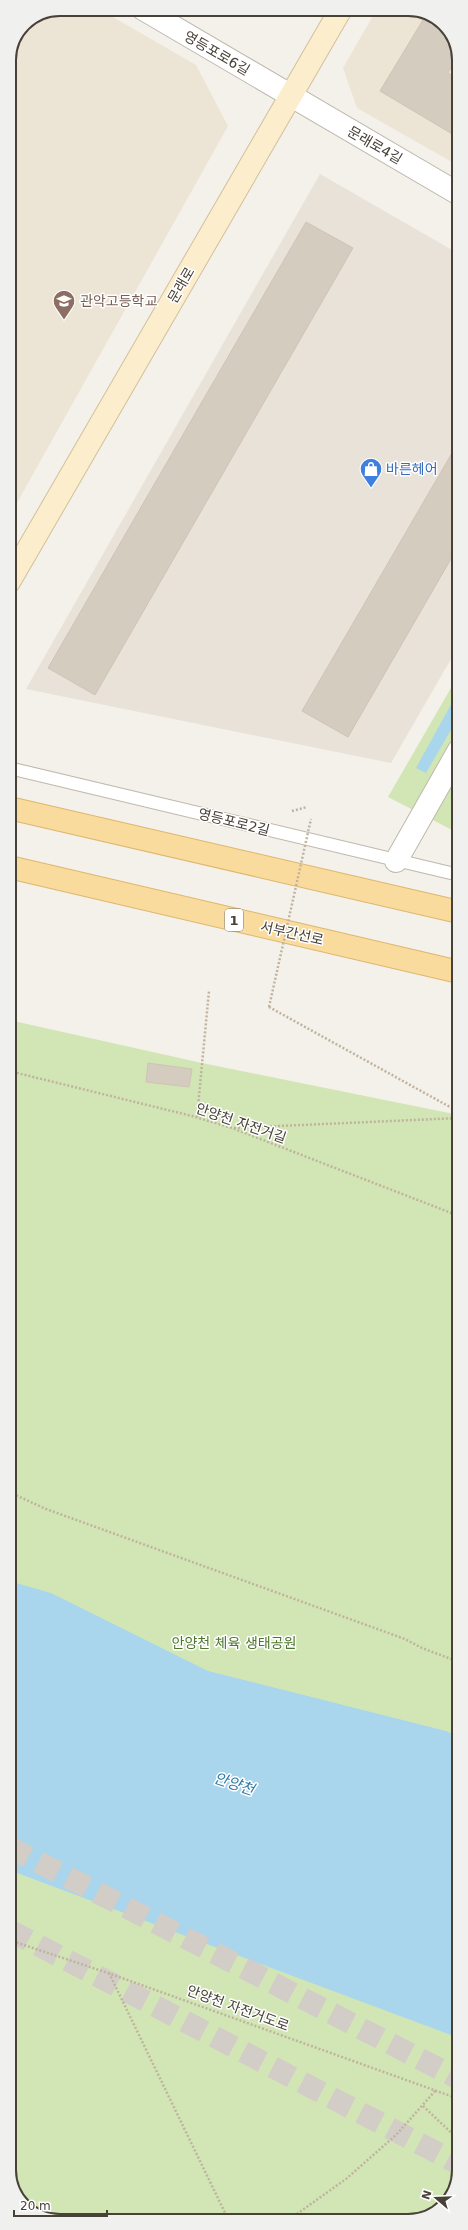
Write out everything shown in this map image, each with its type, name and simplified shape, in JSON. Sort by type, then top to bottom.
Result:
[{"type":"main road","points":[[16,810],[452,910]]},
{"type":"main road","name":"서부간선로","points":[[16,869],[452,970]]},
{"type":"street","name":"영등포로6길","points":[[155,16],[292,96]]},
{"type":"street","name":"문래로","points":[[16,570],[337,16]]},
{"type":"street","name":"문래로4길","points":[[292,96],[452,190]]},
{"type":"street","points":[[396,861],[452,762]]},
{"type":"lane","name":"영등포로2길","points":[[16,770],[452,873]]},
{"type":"path","points":[[311,819],[269,1007],[452,1108]]},
{"type":"path","points":[[197,1117],[208,991]]},
{"type":"path","name":"안양천 자전거길","points":[[16,1073],[197,1117],[232,1128],[452,1213]]},
{"type":"path","points":[[232,1128],[452,1118]]},
{"type":"path","points":[[16,1495],[46,1509],[405,1639],[422,1648],[452,1659]]},
{"type":"path","name":"안양천 자전거도로","points":[[16,1942],[108,1972],[452,2096]]},
{"type":"path","points":[[108,1972],[226,2214]]},
{"type":"path","points":[[297,2214],[346,2179],[396,2135],[436,2090]]},
{"type":"path","points":[[423,2106],[452,2133]]},
{"type":"shaded area","name":"관악고등학교","points":[[111,16],[196,65],[228,126],[16,505],[16,60],[19,43],[23,35],[35,23],[51,17]]},
{"type":"shaded area","points":[[373,16],[420,17],[435,25],[448,40],[452,54],[452,162],[357,108],[343,68]]},
{"type":"shaded area","points":[[320,174],[452,250],[452,657],[391,763],[26,689]]},
{"type":"green space","points":[[452,686],[452,830],[388,797]]},
{"type":"green space","name":"안양천 체육 생태공원","points":[[16,1022],[202,1063],[452,1114],[452,2170],[449,2187],[441,2199],[430,2208],[414,2214],[57,2214],[43,2211],[31,2203],[22,2192],[16,2176]]},
{"type":"water","points":[[452,703],[452,728],[426,773],[416,768]]},
{"type":"water","name":"안양천","points":[[16,1583],[51,1593],[208,1671],[452,1734],[452,2035],[16,1873]]},
{"type":"building","points":[[424,18],[435,25],[448,40],[452,54],[452,66],[448,73],[452,76],[452,134],[380,91]]},
{"type":"building","points":[[306,222],[353,248],[95,695],[48,668]]},
{"type":"building","points":[[452,453],[452,557],[348,737],[302,711]]},
{"type":"building","points":[[148,1063],[192,1069],[189,1087],[146,1082]]},
{"type":"tunnel","points":[[16,1851],[452,2075]]},
{"type":"tunnel","points":[[16,1934],[452,2160]]},
{"type":"place","name":"관악고등학교","points":[[64,320]]},
{"type":"place","name":"바른헤어","points":[[371,488]]}]
